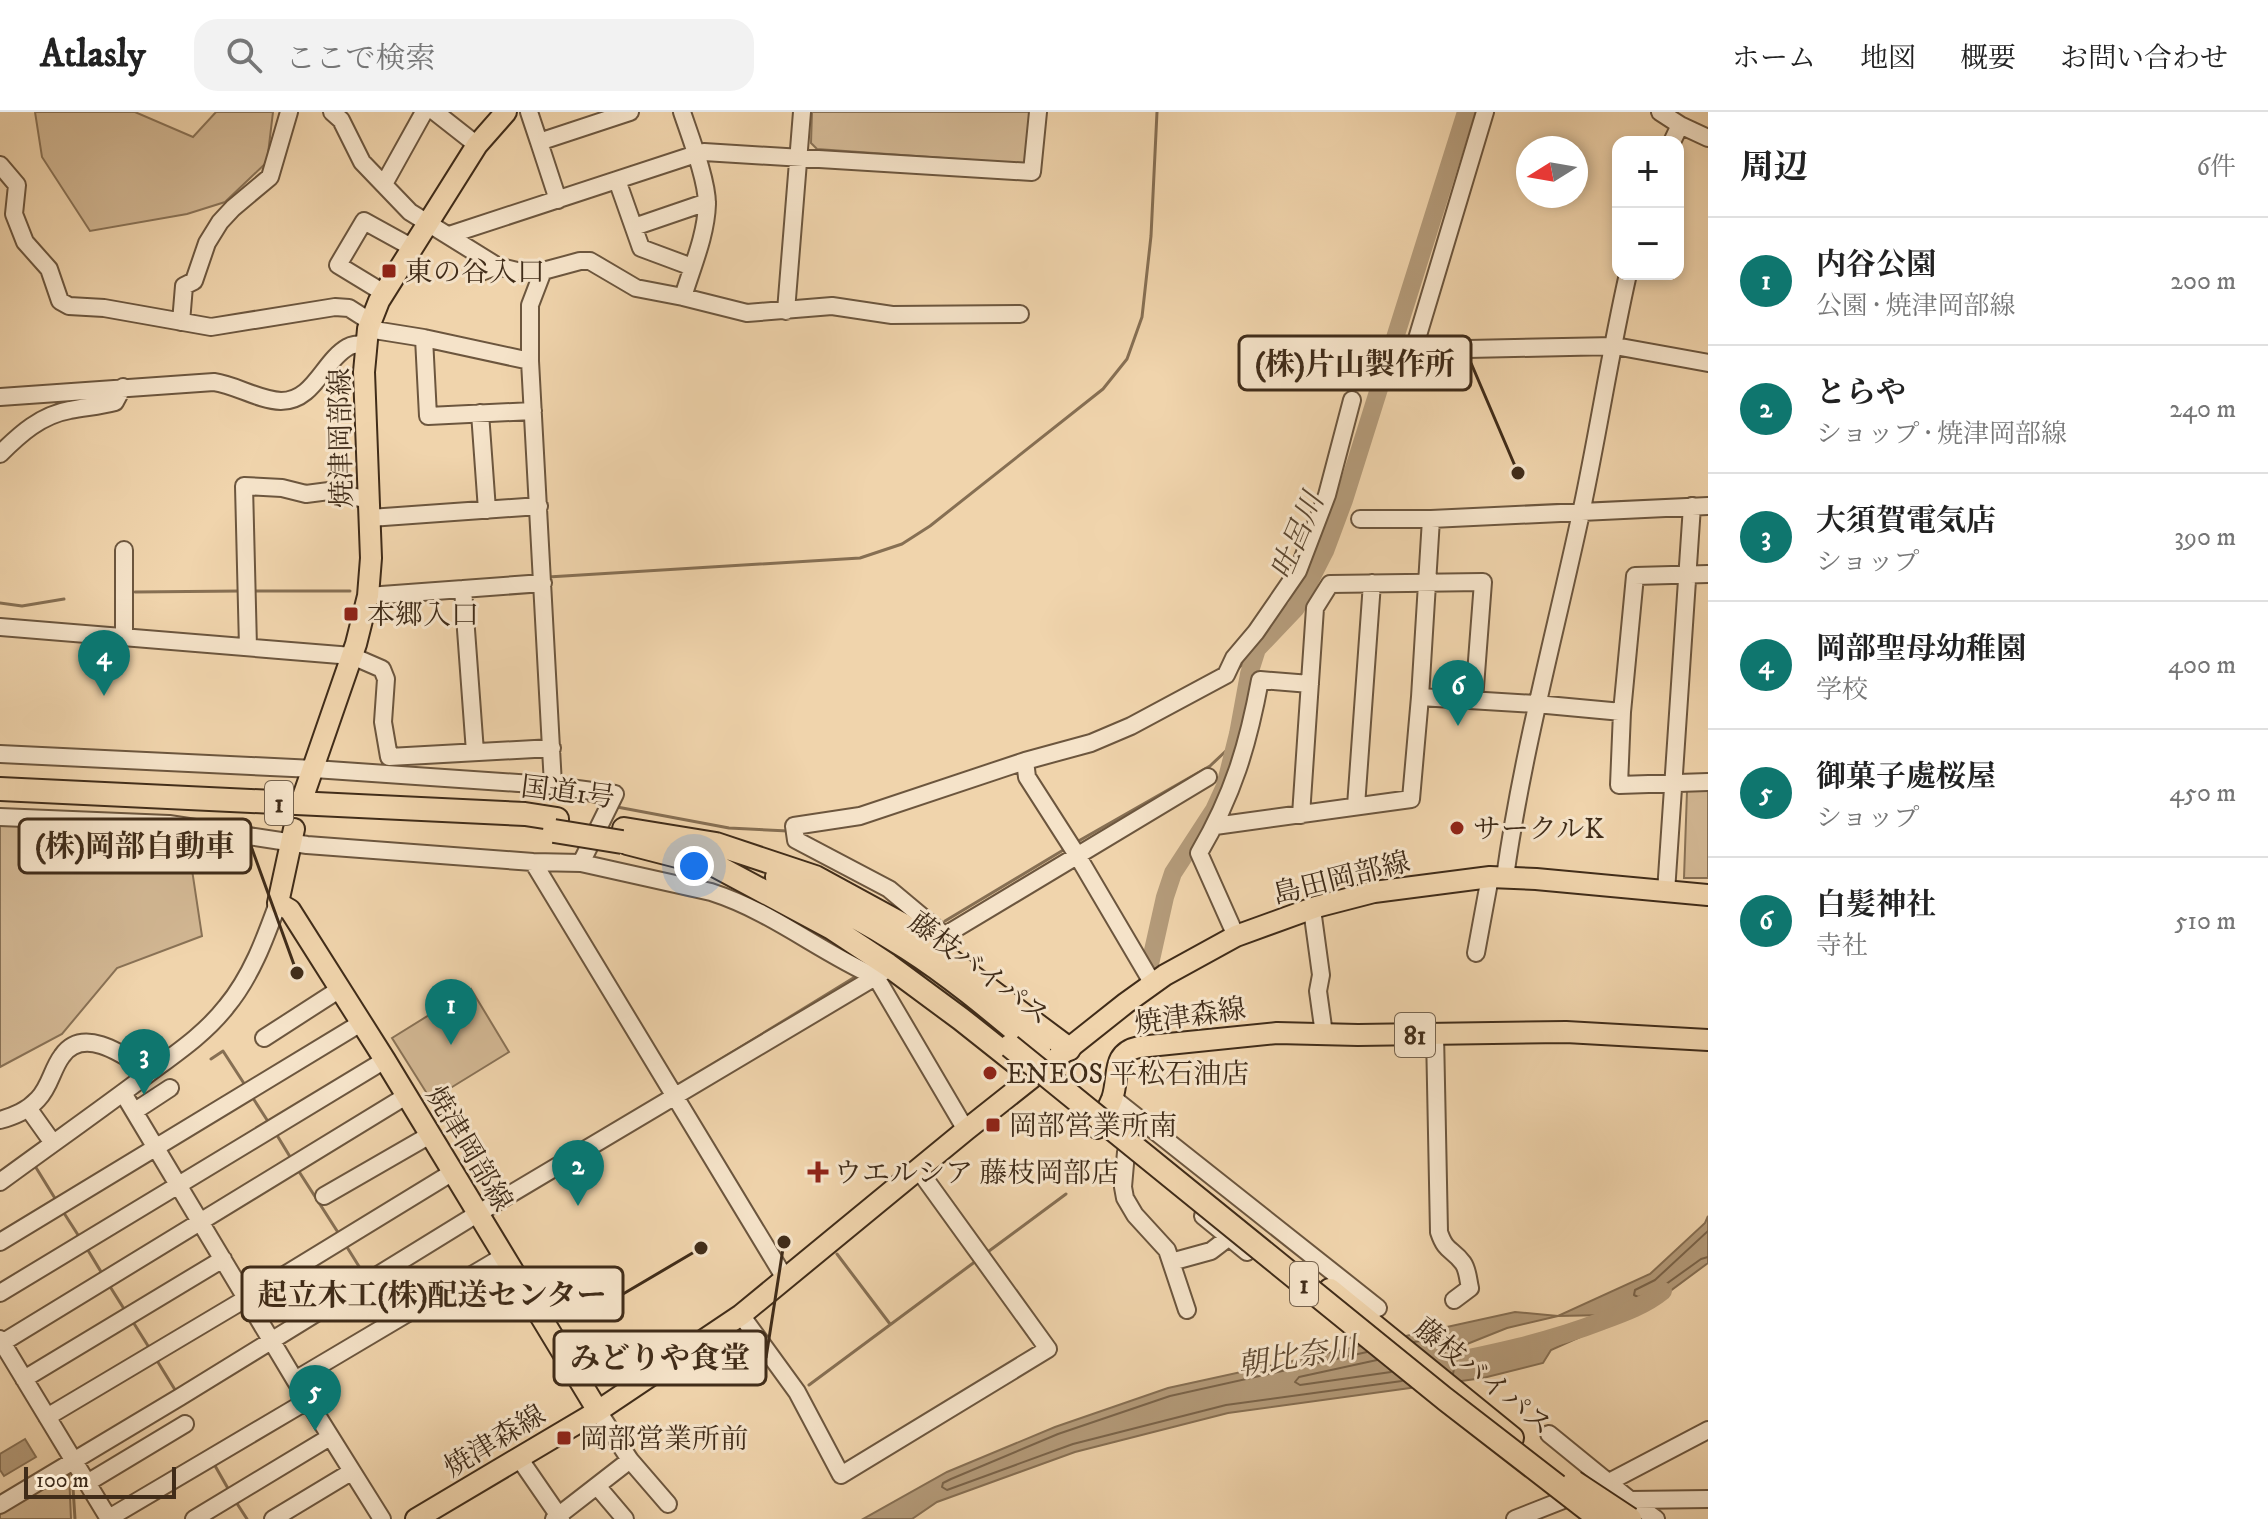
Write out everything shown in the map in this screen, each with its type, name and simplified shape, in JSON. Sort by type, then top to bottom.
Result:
[{"type":"highway","name":"国道1号","points":[[0,789],[525,814],[555,825]]},
{"type":"highway","name":"国道1号","points":[[0,803],[508,826],[555,825],[716,844],[815,877],[903,925],[1069,1049]]},
{"type":"highway","name":"国道1号","points":[[630,835],[716,866],[832,928],[888,965],[1034,1077]]},
{"type":"highway","name":"藤枝バイパス","points":[[630,835],[738,861],[797,886],[845,911],[937,968],[1616,1519]]},
{"type":"highway","name":"藤枝バイパス","points":[[716,866],[800,902],[851,929],[906,964],[1445,1399],[1600,1519]]},
{"type":"highway","points":[[1543,1462],[1630,1509]]},
{"type":"main road","name":"焼津岡部線","points":[[304,794],[352,656],[368,596],[371,558],[364,372],[369,332],[384,293],[477,145],[504,113]]},
{"type":"main road","points":[[278,903],[293,836]]},
{"type":"main road","name":"島田岡部線","points":[[1034,1077],[1159,980],[1236,936],[1312,909],[1374,892],[1498,877],[1708,895]]},
{"type":"main road","name":"焼津岡部線","points":[[278,903],[290,910],[385,1060],[598,1411]]},
{"type":"main road","name":"焼津森線","points":[[1097,1128],[1113,1098],[1120,1059],[1124,1052],[1131,1049],[1254,1034],[1566,1032],[1708,1040]]},
{"type":"main road","points":[[1034,1077],[1097,1128]]},
{"type":"main road","name":"焼津森線","points":[[416,1519],[598,1411],[741,1315],[1034,1077]]},
{"type":"street","points":[[181,322],[184,286],[194,281],[207,243],[220,222],[270,177],[289,112]]},
{"type":"street","points":[[332,112],[341,120],[362,162],[410,212],[497,266],[517,271],[543,271],[590,261],[636,288],[747,313],[832,306],[892,315],[1020,314]]},
{"type":"street","points":[[384,184],[424,112]]},
{"type":"street","points":[[435,112],[477,145]]},
{"type":"street","points":[[529,112],[558,200]]},
{"type":"street","points":[[539,142],[630,112]]},
{"type":"street","points":[[682,112],[707,202],[704,227],[683,297]]},
{"type":"street","points":[[786,311],[802,112]]},
{"type":"street","points":[[449,235],[696,154],[798,157],[1032,172],[1038,112]]},
{"type":"street","points":[[1485,112],[1416,342],[1421,350],[1612,346],[1708,363]]},
{"type":"street","points":[[1660,112],[1708,138]]},
{"type":"street","points":[[1675,136],[1680,125]]},
{"type":"street","points":[[0,165],[17,185],[14,214],[25,242],[49,269],[60,301],[69,306],[104,308],[211,327],[335,307],[349,308],[369,332]]},
{"type":"street","points":[[617,180],[641,248],[692,267]]},
{"type":"street","points":[[634,227],[707,202]]},
{"type":"street","points":[[384,293],[338,265],[364,221],[413,248]]},
{"type":"street","points":[[476,274],[497,266]]},
{"type":"street","points":[[543,271],[530,305],[530,361],[553,785]]},
{"type":"street","points":[[1476,953],[1498,877],[1581,512],[1627,280]]},
{"type":"street","points":[[0,397],[214,382],[264,398],[290,400],[304,393],[346,348],[369,332],[424,338],[530,361]]},
{"type":"street","points":[[424,338],[428,416],[533,411]]},
{"type":"street","points":[[0,454],[19,435],[46,417],[115,402],[123,387]]},
{"type":"street","points":[[1208,777],[940,938],[889,889],[796,840],[794,826],[860,816],[1026,769],[1131,726],[1226,675],[1234,658],[1298,571],[1327,495],[1352,400]]},
{"type":"street","points":[[480,413],[487,510]]},
{"type":"street","points":[[248,647],[244,486],[282,488],[306,494],[329,491],[369,509],[487,510],[539,506]]},
{"type":"street","points":[[1360,519],[1431,519],[1700,506],[1687,574],[1666,892]]},
{"type":"street","points":[[1215,826],[1411,799],[1431,519]]},
{"type":"street","points":[[124,550],[124,636]]},
{"type":"street","points":[[1708,574],[1635,576],[1622,712],[1619,785],[1708,782]]},
{"type":"street","points":[[1301,815],[1315,608],[1330,584],[1483,582],[1474,700]]},
{"type":"street","points":[[368,596],[543,583]]},
{"type":"street","points":[[1356,806],[1372,583]]},
{"type":"street","points":[[463,589],[475,752]]},
{"type":"street","points":[[0,627],[352,656],[382,669],[386,679],[383,722],[389,757],[552,748]]},
{"type":"street","points":[[1236,936],[1199,853],[1237,776],[1260,680],[1310,684]]},
{"type":"street","points":[[1420,697],[1622,712]]},
{"type":"street","points":[[0,754],[314,769],[553,785],[615,794],[581,863]]},
{"type":"street","points":[[1026,769],[1077,855],[1159,980]]},
{"type":"street","points":[[0,817],[169,824],[533,862],[581,863],[731,898],[788,926],[858,969],[881,974],[966,1130]]},
{"type":"street","points":[[533,862],[783,1275],[783,1281]]},
{"type":"street","points":[[0,1182],[202,1032],[228,1005],[257,955],[278,903]]},
{"type":"street","points":[[1312,909],[1321,975],[1318,991],[1324,1034]]},
{"type":"street","points":[[0,1505],[477,1214],[881,974]]},
{"type":"street","points":[[264,1038],[340,989]]},
{"type":"street","points":[[0,1242],[361,1023]]},
{"type":"street","points":[[1435,1034],[1439,1232],[1443,1245],[1462,1261],[1470,1288],[1454,1300]]},
{"type":"street","points":[[0,1120],[20,1113],[40,1097],[62,1056],[72,1046],[97,1044],[118,1051],[150,1072]]},
{"type":"street","points":[[0,1293],[385,1060]]},
{"type":"street","points":[[135,1111],[170,1088]]},
{"type":"street","points":[[123,1093],[307,1401],[382,1519]]},
{"type":"street","points":[[307,1401],[109,1518],[1,1341],[201,1223],[406,1096]]},
{"type":"street","points":[[1113,1098],[1378,1308]]},
{"type":"street","points":[[28,1108],[53,1143]]},
{"type":"street","points":[[1097,1128],[1228,1238],[1592,1519]]},
{"type":"street","points":[[324,1196],[430,1135]]},
{"type":"street","points":[[1126,1152],[1125,1198],[1135,1215],[1167,1250],[1187,1310]]},
{"type":"street","points":[[741,1315],[797,1392],[841,1475],[1048,1349],[918,1169]]},
{"type":"street","points":[[47,1417],[453,1172]]},
{"type":"street","points":[[1171,1262],[1211,1251],[1228,1238]]},
{"type":"street","points":[[295,1380],[504,1256]]},
{"type":"street","points":[[24,1379],[223,1259]]},
{"type":"street","points":[[598,1411],[630,1460],[668,1504]]},
{"type":"street","points":[[87,1483],[185,1424]]},
{"type":"street","points":[[1515,1519],[1609,1482],[1708,1430]]},
{"type":"street","points":[[1549,1434],[1609,1482],[1630,1509],[1656,1519]]},
{"type":"street","points":[[194,1519],[330,1437]]},
{"type":"street","points":[[519,1458],[558,1518],[630,1460]]},
{"type":"street","points":[[273,1519],[351,1472]]},
{"type":"street","points":[[597,1486],[625,1519]]},
{"type":"street","points":[[1630,1509],[1708,1499]]},
{"type":"shaded area","points":[[35,112],[135,112],[193,137],[216,112],[273,112],[267,162],[225,202],[187,214],[90,231],[42,157]]},
{"type":"shaded area","points":[[812,112],[1042,112],[1030,164],[817,149],[811,143]]},
{"type":"shaded area","points":[[1708,790],[1708,878],[1684,878],[1687,791]]},
{"type":"shaded area","points":[[61,820],[132,839],[159,838],[188,843],[202,936],[117,968],[62,1034],[0,1067],[0,821]]},
{"type":"shaded area","points":[[471,989],[509,1052],[431,1100],[392,1038]]},
{"type":"shaded area","points":[[69,1473],[71,1519],[0,1519],[0,1514]]},
{"type":"water","points":[[1708,1216],[1708,1263],[1658,1300],[1605,1315],[1558,1316],[1650,1274],[1705,1223]]},
{"type":"water","points":[[1515,1312],[1558,1316],[1507,1328],[1442,1354],[1473,1365],[1549,1339],[1600,1328],[1551,1350],[1543,1363],[1483,1378],[1228,1413],[1075,1452],[937,1502],[912,1519],[863,1519],[947,1472],[1055,1427],[1168,1388]]},
{"type":"water","points":[[25,1439],[36,1457],[4,1476],[0,1470],[0,1454]]},
{"type":"waterway","points":[[548,577],[860,558],[902,544],[930,526],[1103,389],[1127,359],[1142,317],[1151,236],[1157,112]]},
{"type":"waterway","name":"吐呂川","points":[[1150,964],[1173,873],[1214,810],[1225,786],[1257,649],[1296,608],[1325,551],[1344,500],[1466,112]]},
{"type":"waterway","points":[[135,592],[240,591]]},
{"type":"waterway","points":[[251,591],[350,591]]},
{"type":"waterway","points":[[0,603],[22,606],[64,599]]},
{"type":"waterway","points":[[1235,672],[1257,649]]},
{"type":"waterway","points":[[1143,728],[1214,690]]},
{"type":"waterway","points":[[1075,843],[1210,766],[1238,734]]},
{"type":"waterway","points":[[507,790],[572,797],[602,804]]},
{"type":"waterway","points":[[617,807],[729,828],[788,831]]},
{"type":"waterway","points":[[945,921],[1065,849]]},
{"type":"waterway","points":[[715,1063],[855,977]]},
{"type":"waterway","points":[[211,1059],[223,1051],[245,1085]]},
{"type":"waterway","points":[[251,1095],[269,1123]]},
{"type":"waterway","points":[[275,1132],[292,1160]]},
{"type":"waterway","points":[[35,1166],[56,1200]]},
{"type":"waterway","points":[[298,1170],[339,1234]]},
{"type":"waterway","points":[[985,1254],[1066,1194]]},
{"type":"waterway","points":[[62,1210],[80,1238]]},
{"type":"waterway","points":[[345,1244],[360,1268]]},
{"type":"waterway","points":[[86,1247],[103,1275]]},
{"type":"waterway","points":[[837,1254],[890,1324]]},
{"type":"waterway","points":[[809,1385],[976,1261]]},
{"type":"waterway","points":[[109,1285],[126,1312]]},
{"type":"waterway","name":"朝比奈川","points":[[1434,1365],[1561,1335],[1626,1312],[1663,1291]]},
{"type":"waterway","points":[[133,1322],[150,1349]]},
{"type":"waterway","points":[[156,1359],[177,1393]]},
{"type":"waterway","points":[[214,1464],[230,1492]]},
{"type":"waterway","points":[[72,1472],[75,1519]]},
{"type":"waterway","points":[[236,1502],[247,1519]]},
{"type":"place","name":"東の谷入口","points":[[389,271]]},
{"type":"place","name":"(株)片山製作所","points":[[1518,473]]},
{"type":"place","name":"本郷入口","points":[[351,614]]},
{"type":"place","name":"岡部聖母幼稚園","points":[[104,696]]},
{"type":"place","name":"白髪神社","points":[[1458,726]]},
{"type":"place","name":"サークルK","points":[[1457,828]]},
{"type":"place","name":"(株)岡部自動車","points":[[297,973]]},
{"type":"place","name":"内谷公園","points":[[451,1045]]},
{"type":"place","name":"ENEOS 平松石油店","points":[[990,1073]]},
{"type":"place","name":"大須賀電気店","points":[[144,1095]]},
{"type":"place","name":"岡部営業所南","points":[[993,1125]]},
{"type":"place","name":"ウエルシア 藤枝岡部店","points":[[818,1172]]},
{"type":"place","name":"とらや","points":[[578,1206]]},
{"type":"place","name":"みどりや食堂","points":[[784,1242]]},
{"type":"place","name":"起立木工(株)配送センター","points":[[701,1248]]},
{"type":"place","name":"御菓子處桜屋","points":[[315,1431]]},
{"type":"place","name":"岡部営業所前","points":[[564,1438]]}]
